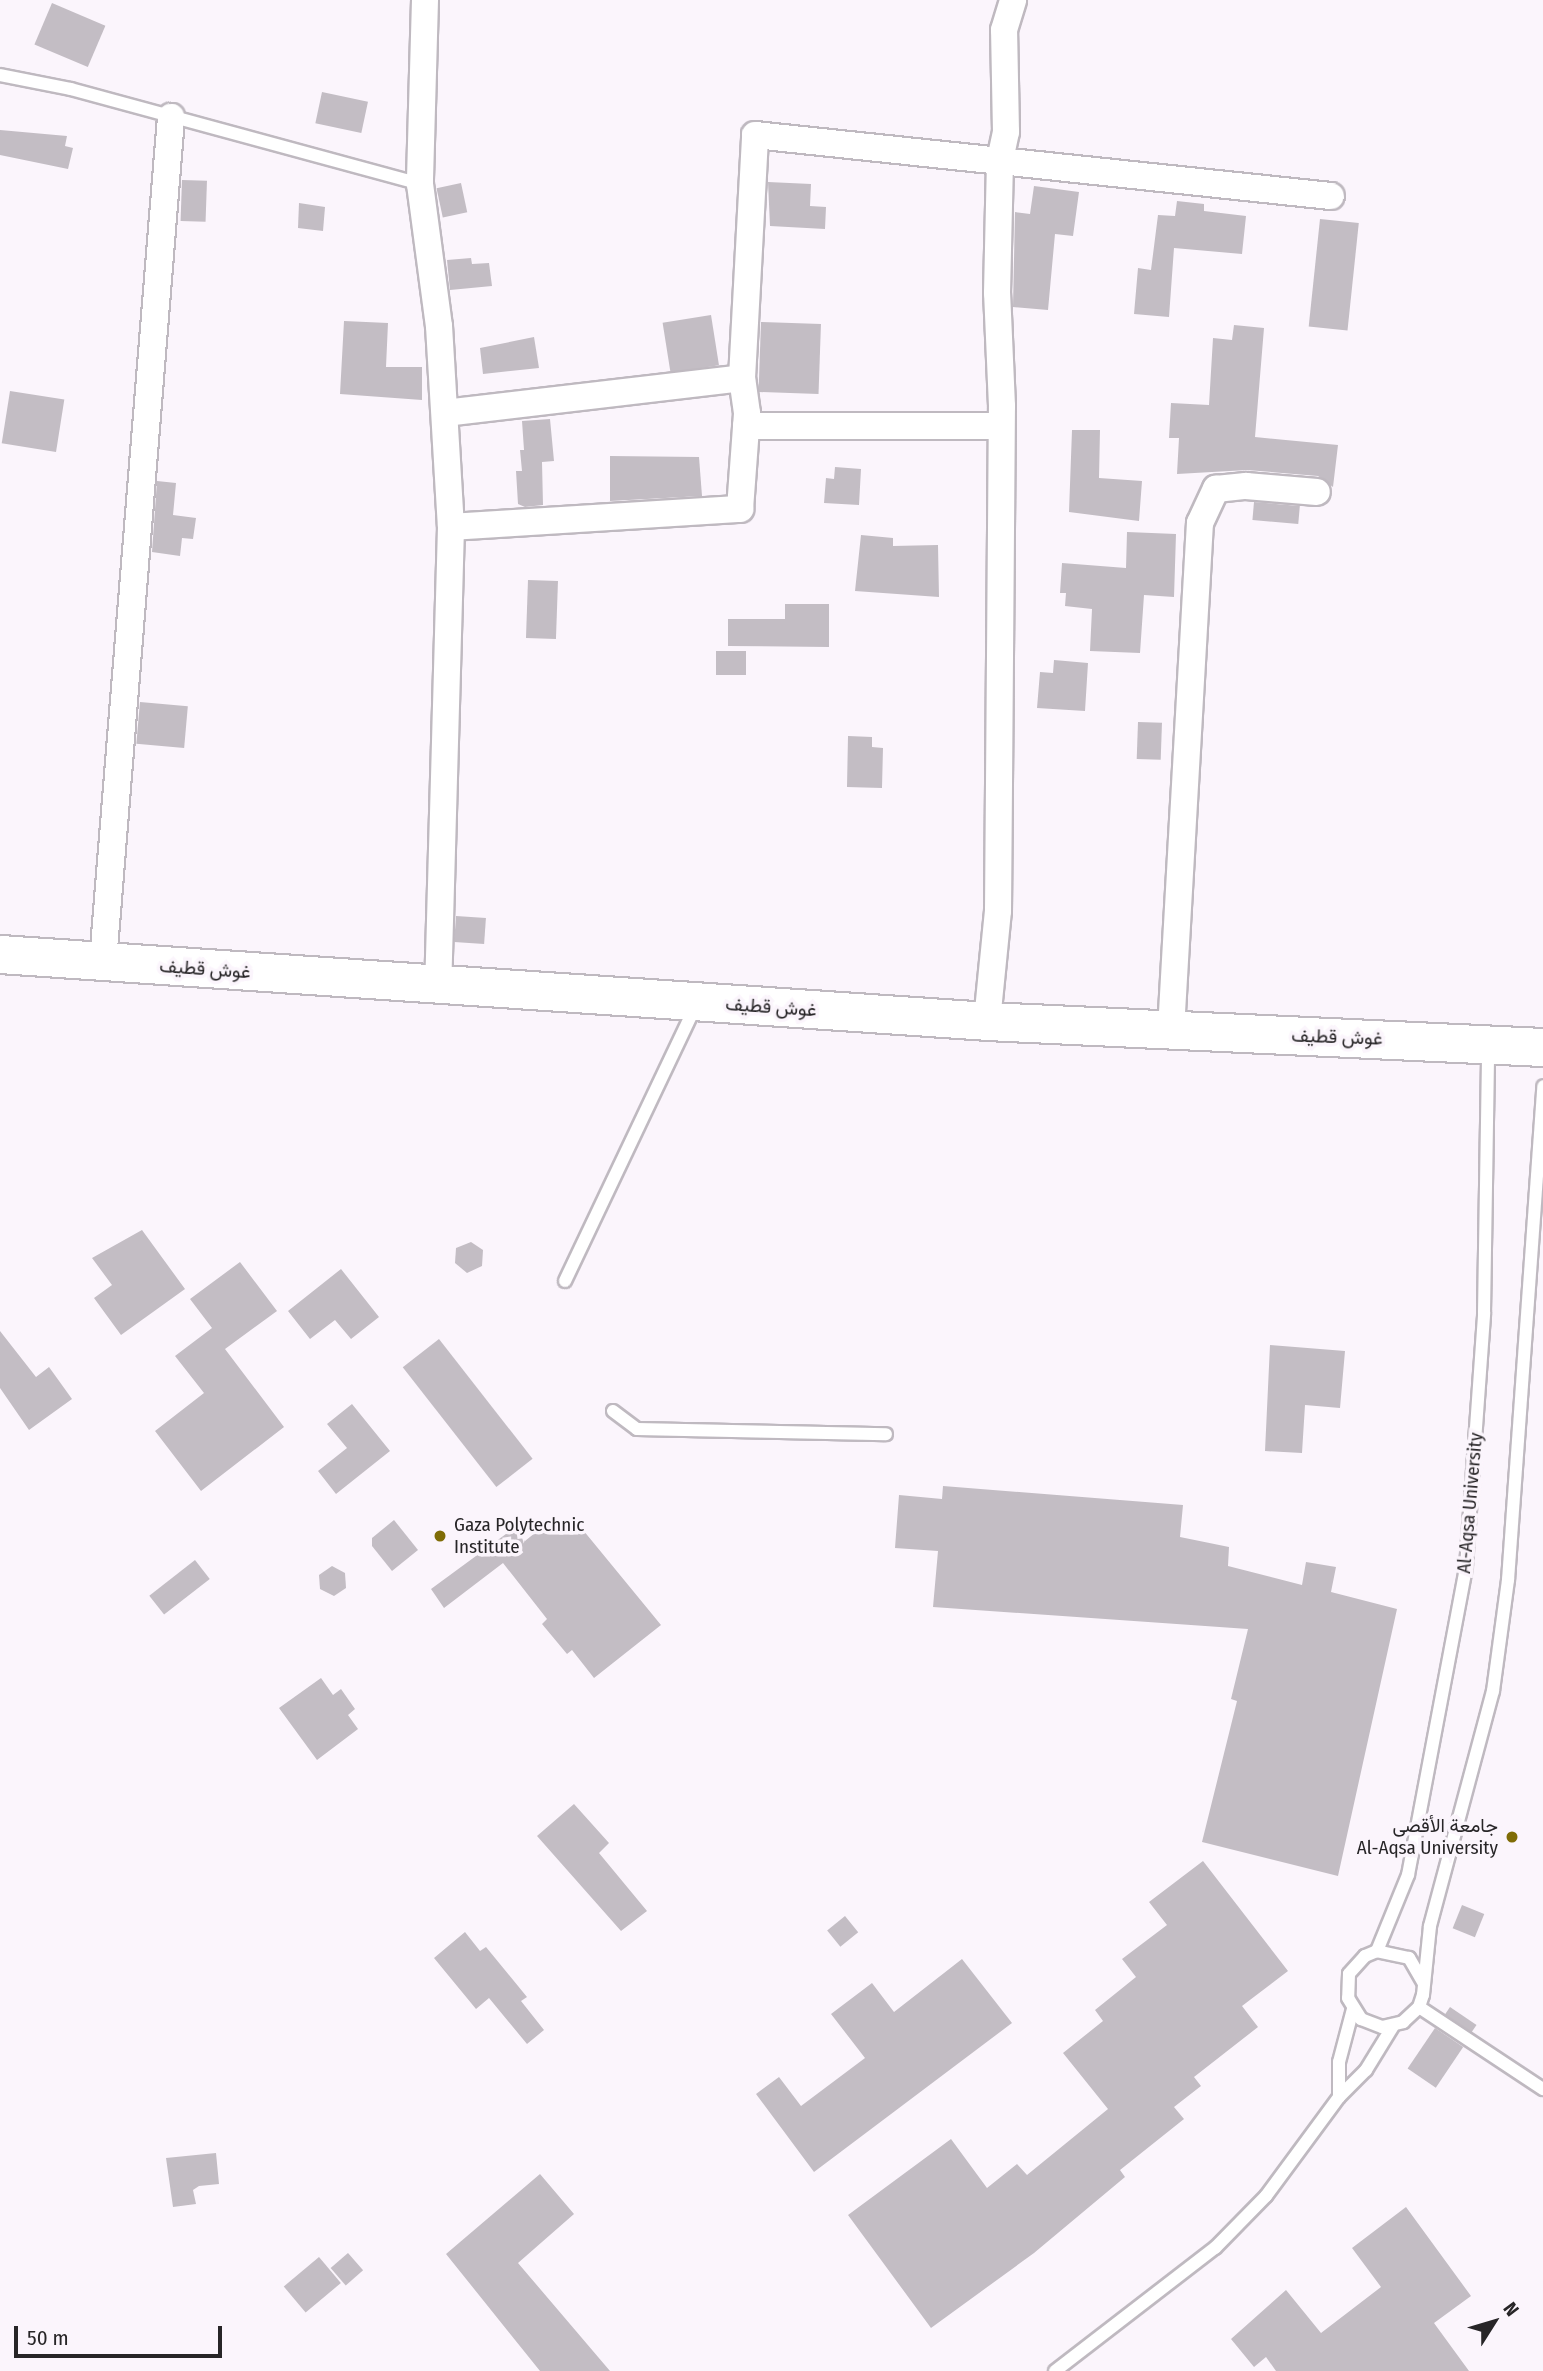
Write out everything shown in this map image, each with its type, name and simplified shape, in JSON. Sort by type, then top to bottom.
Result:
[{"type":"main road","name":"غوش قطيف","points":[[0,954],[986,1021],[1543,1047]]},
{"type":"street","points":[[425,0],[420,184],[446,413],[451,527],[438,985]]},
{"type":"street","points":[[986,1021],[998,911],[1000,160],[1006,132],[1004,30],[1013,0]]},
{"type":"street","points":[[103,961],[171,117]]},
{"type":"street","points":[[451,527],[740,509],[746,426],[741,378],[755,135],[1331,196]]},
{"type":"street","points":[[446,413],[741,378]]},
{"type":"street","points":[[746,426],[1000,426]]},
{"type":"street","points":[[1171,1030],[1200,523],[1216,489],[1245,486],[1317,492]]},
{"type":"lane","points":[[0,75],[171,117],[420,184]]},
{"type":"lane","points":[[565,1281],[698,1002]]},
{"type":"lane","name":"Al-Aqsa University","points":[[1377,1951],[1408,1875],[1466,1567],[1484,1313],[1488,1043]]},
{"type":"lane","points":[[1055,2371],[1215,2248],[1293,2164],[1339,2097],[1366,2070],[1393,2026],[1419,2007],[1430,1926],[1493,1691],[1502,1638],[1543,1086]]},
{"type":"lane","points":[[613,1411],[637,1429],[886,1434]]},
{"type":"lane","points":[[1339,2097],[1339,2062],[1353,2009],[1347,1986],[1349,1974],[1365,1956],[1377,1951],[1409,1958],[1423,1982]]},
{"type":"lane","points":[[1419,2007],[1543,2089]]},
{"type":"lane","points":[[1353,2009],[1371,2024],[1393,2026]]},
{"type":"building","points":[[52,3],[105,26],[88,67],[34,44]]},
{"type":"building","points":[[322,92],[368,102],[361,133],[315,123]]},
{"type":"building","points":[[0,130],[67,136],[65,146],[73,148],[68,169],[0,155]]},
{"type":"building","points":[[182,180],[207,181],[206,222],[181,221]]},
{"type":"building","points":[[768,182],[811,184],[810,206],[826,207],[825,229],[770,226]]},
{"type":"building","points":[[461,183],[467,212],[443,218],[437,188]]},
{"type":"building","points":[[1034,186],[1079,192],[1073,236],[1055,234],[1048,310],[1013,307],[1015,212],[1030,214]]},
{"type":"building","points":[[1177,201],[1204,204],[1204,211],[1246,216],[1242,254],[1174,248],[1169,317],[1134,314],[1138,268],[1151,270],[1158,215],[1175,216]]},
{"type":"building","points":[[299,203],[325,207],[323,231],[298,228]]},
{"type":"building","points":[[1320,219],[1359,223],[1347,330],[1309,326]]},
{"type":"building","points":[[471,258],[472,264],[489,263],[492,286],[450,290],[447,260]]},
{"type":"building","points":[[711,315],[719,365],[671,373],[663,323]]},
{"type":"building","points":[[344,321],[388,323],[386,367],[422,367],[422,400],[340,394]]},
{"type":"building","points":[[761,322],[821,324],[819,394],[759,392]]},
{"type":"building","points":[[1234,325],[1264,328],[1255,437],[1338,445],[1333,487],[1318,476],[1247,470],[1177,474],[1179,438],[1169,438],[1171,403],[1209,405],[1213,338],[1232,340]]},
{"type":"building","points":[[534,337],[539,368],[483,374],[480,348]]},
{"type":"building","points":[[10,391],[64,400],[56,452],[2,443]]},
{"type":"building","points":[[550,419],[554,461],[542,462],[543,505],[525,507],[518,504],[516,471],[522,471],[522,421]]},
{"type":"building","points":[[1072,430],[1100,430],[1099,478],[1142,481],[1139,521],[1069,512]]},
{"type":"building","points":[[610,456],[699,457],[702,496],[610,501]]},
{"type":"building","points":[[835,467],[861,469],[859,505],[824,503],[826,478],[834,479]]},
{"type":"building","points":[[157,481],[176,483],[173,515],[196,518],[193,539],[182,538],[180,556],[152,552]]},
{"type":"building","points":[[1254,502],[1300,506],[1298,524],[1252,520]]},
{"type":"building","points":[[1127,532],[1176,534],[1174,597],[1144,595],[1140,653],[1090,651],[1092,609],[1065,606],[1066,593],[1060,593],[1062,563],[1126,568]]},
{"type":"building","points":[[861,535],[893,538],[893,546],[938,545],[939,597],[855,591]]},
{"type":"building","points":[[528,580],[558,581],[556,639],[526,638]]},
{"type":"building","points":[[785,604],[829,604],[829,647],[728,646],[728,619],[785,619]]},
{"type":"building","points":[[716,651],[746,651],[746,675],[716,675]]},
{"type":"building","points":[[1054,660],[1088,663],[1085,711],[1037,708],[1040,672],[1053,673]]},
{"type":"building","points":[[140,702],[188,706],[184,748],[136,744]]},
{"type":"building","points":[[1138,722],[1162,723],[1161,760],[1137,759]]},
{"type":"building","points":[[848,736],[872,737],[872,747],[883,748],[882,788],[847,787]]},
{"type":"building","points":[[456,916],[486,918],[484,944],[454,942]]},
{"type":"building","points":[[142,1230],[185,1289],[121,1335],[94,1298],[112,1285],[92,1258]]},
{"type":"building","points":[[471,1242],[483,1250],[482,1266],[467,1273],[455,1263],[456,1248]]},
{"type":"building","points":[[240,1262],[277,1311],[225,1349],[284,1427],[201,1491],[155,1431],[204,1393],[175,1356],[212,1328],[190,1299]]},
{"type":"building","points":[[341,1269],[379,1317],[351,1339],[335,1320],[310,1339],[288,1311]]},
{"type":"building","points":[[0,1331],[36,1377],[49,1367],[72,1399],[29,1430],[0,1388]]},
{"type":"building","points":[[439,1339],[533,1459],[496,1487],[403,1367]]},
{"type":"building","points":[[1270,1345],[1345,1351],[1340,1408],[1305,1405],[1302,1453],[1265,1451]]},
{"type":"building","points":[[352,1404],[390,1451],[336,1494],[318,1471],[347,1448],[327,1424]]},
{"type":"building","points":[[943,1486],[1183,1505],[1180,1537],[1229,1547],[1228,1566],[1302,1585],[1306,1562],[1336,1567],[1331,1592],[1397,1609],[1338,1876],[1202,1842],[1237,1701],[1231,1699],[1248,1629],[933,1607],[938,1551],[895,1548],[899,1495],[942,1499]]},
{"type":"building","points":[[556,1516],[565,1527],[574,1519],[661,1625],[594,1678],[572,1650],[567,1654],[542,1624],[547,1619],[503,1563],[444,1608],[431,1589],[514,1528],[525,1541]]},
{"type":"building","points":[[394,1520],[418,1550],[392,1571],[372,1546],[372,1538]]},
{"type":"building","points":[[195,1560],[210,1579],[164,1615],[149,1596]]},
{"type":"building","points":[[332,1566],[345,1573],[346,1588],[334,1596],[320,1589],[319,1575]]},
{"type":"building","points":[[321,1678],[333,1695],[341,1689],[355,1709],[348,1715],[358,1729],[317,1760],[279,1708]]},
{"type":"building","points":[[574,1804],[609,1843],[599,1853],[647,1911],[621,1931],[537,1836]]},
{"type":"building","points":[[1203,1861],[1288,1971],[1242,2006],[1258,2027],[1194,2077],[1201,2086],[1174,2107],[1184,2119],[1120,2170],[1125,2177],[1034,2253],[931,2328],[848,2215],[951,2139],[987,2188],[1017,2164],[1027,2175],[1108,2109],[1063,2053],[1103,2021],[1095,2010],[1136,1977],[1122,1959],[1167,1925],[1149,1902]]},
{"type":"building","points":[[1462,1905],[1484,1914],[1475,1937],[1453,1928]]},
{"type":"building","points":[[845,1916],[858,1932],[840,1947],[827,1930]]},
{"type":"building","points":[[465,1932],[480,1951],[486,1947],[527,1997],[521,2001],[544,2030],[527,2044],[489,1998],[476,2009],[434,1958]]},
{"type":"building","points":[[962,1959],[1012,2023],[814,2172],[756,2094],[779,2077],[801,2106],[865,2058],[831,2014],[872,1983],[894,2012]]},
{"type":"building","points":[[1450,2007],[1477,2025],[1471,2032],[1445,2014]]},
{"type":"building","points":[[1435,2028],[1463,2047],[1436,2088],[1408,2069]]},
{"type":"building","points":[[216,2153],[219,2184],[199,2186],[193,2190],[196,2204],[173,2207],[166,2158]]},
{"type":"building","points":[[540,2174],[574,2214],[518,2263],[610,2371],[540,2371],[446,2254]]},
{"type":"building","points":[[1406,2207],[1471,2296],[1434,2323],[1469,2371],[1276,2371],[1266,2357],[1254,2367],[1231,2339],[1286,2290],[1321,2333],[1381,2287],[1352,2248]]},
{"type":"building","points":[[348,2253],[363,2270],[346,2285],[331,2268]]},
{"type":"building","points":[[319,2257],[341,2283],[306,2313],[284,2287]]},
{"type":"place","name":"Gaza Polytechnic Institute","points":[[440,1536]]},
{"type":"place","name":"جامعة الأقصى Al-Aqsa University","points":[[1512,1837]]}]
